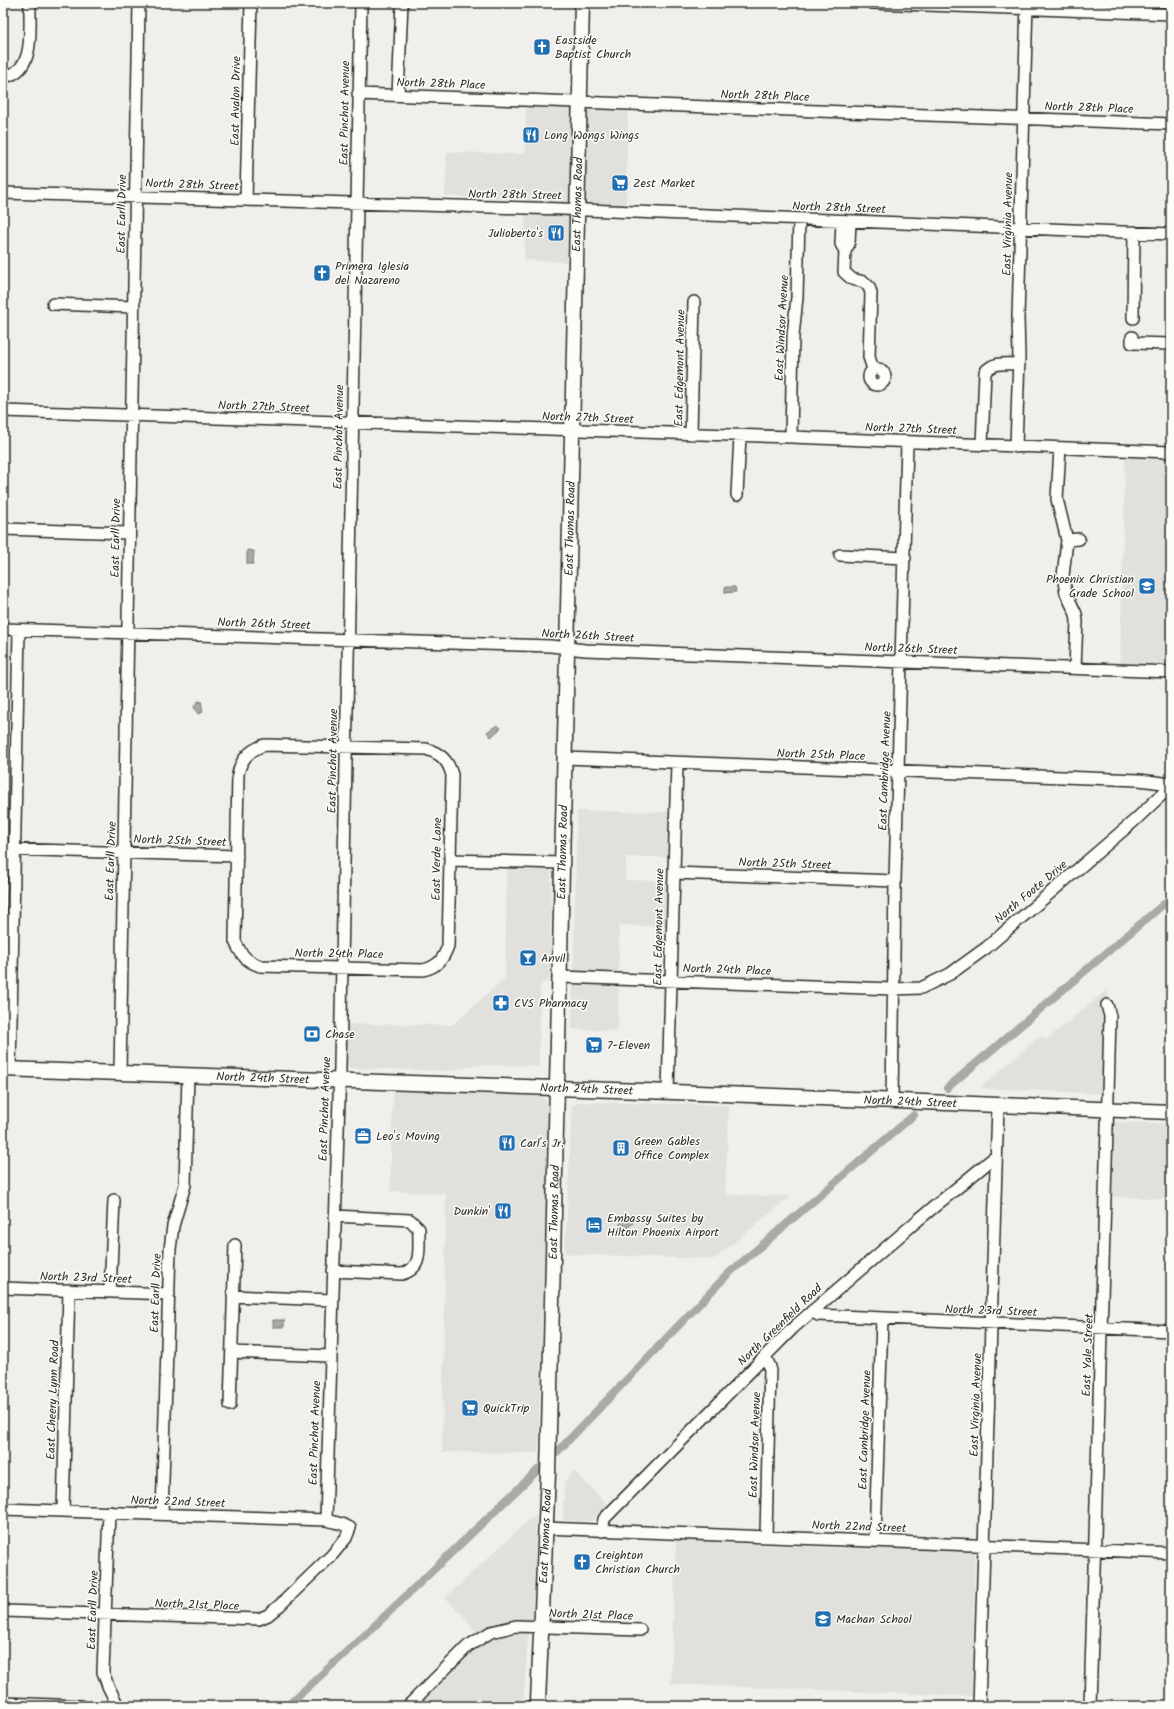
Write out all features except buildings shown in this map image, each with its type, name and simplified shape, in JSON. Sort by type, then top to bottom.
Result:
[{"type":"main road","name":"East Thomas Road","points":[[538,1705],[548,1474],[582,3]]},
{"type":"main road","name":"North 24th Street","points":[[6,1069],[942,1102],[1171,1112]]},
{"type":"street","points":[[3,77],[9,76],[23,64],[29,49],[30,3]]},
{"type":"street","name":"East Earll Drive","points":[[120,1073],[139,3]]},
{"type":"street","name":"East Avalon Drive","points":[[246,200],[251,3]]},
{"type":"street","name":"East Pinchot Avenue","points":[[326,1520],[339,1080],[361,3]]},
{"type":"street","points":[[398,95],[402,3]]},
{"type":"street","points":[[872,3],[1027,6],[1171,14]]},
{"type":"street","name":"East Virginia Avenue","points":[[1016,446],[1019,364],[1018,318],[1020,228],[1027,6]]},
{"type":"street","name":"North 28th Place","points":[[358,94],[1171,124]]},
{"type":"street","name":"North 28th Street","points":[[3,193],[578,210],[1171,234]]},
{"type":"street","name":"East Windsor Avenue","points":[[791,437],[793,336],[797,297],[799,219]]},
{"type":"street","points":[[846,221],[841,244],[845,251],[844,272],[852,279],[864,282],[869,287],[871,293],[869,357],[873,369]]},
{"type":"street","points":[[1132,318],[1134,232]]},
{"type":"street","name":"East Edgemont Avenue","points":[[691,434],[694,302]]},
{"type":"street","points":[[53,304],[133,307]]},
{"type":"street","points":[[1132,337],[1132,343],[1171,344]]},
{"type":"street","points":[[982,445],[985,372],[990,366],[1000,364],[1019,364]]},
{"type":"street","name":"North 27th Street","points":[[3,411],[791,437],[1171,452]]},
{"type":"street","points":[[737,495],[740,436]]},
{"type":"street","name":"East Cambridge Avenue","points":[[892,1101],[895,881],[907,442]]},
{"type":"street","points":[[1060,448],[1057,500],[1067,540],[1063,576],[1059,585],[1076,614],[1075,668]]},
{"type":"street","points":[[3,528],[129,533]]},
{"type":"street","points":[[1067,540],[1079,539]]},
{"type":"street","points":[[840,555],[905,558]]},
{"type":"street","name":"North 26th Street","points":[[3,630],[551,646],[568,648],[1171,672]]},
{"type":"street","points":[[6,1069],[14,849],[18,630]]},
{"type":"street","points":[[237,856],[238,774],[248,752],[264,745],[346,748]]},
{"type":"street","name":"East Verde Lane","points":[[346,748],[426,749],[443,756],[450,768],[452,775],[448,946],[440,963]]},
{"type":"street","name":"North 25th Place","points":[[565,758],[1139,780],[1171,785]]},
{"type":"street","name":"East Edgemont Avenue","points":[[668,1092],[677,763]]},
{"type":"street","name":"North Foote Drive","points":[[894,990],[921,988],[950,974],[986,948],[1134,821],[1171,785]]},
{"type":"street","name":"North 25th Street","points":[[3,849],[237,856]]},
{"type":"street","name":"North 24th Place","points":[[237,856],[236,941],[240,954],[246,960],[260,966],[423,970],[440,963]]},
{"type":"street","points":[[450,860],[563,863]]},
{"type":"street","name":"North 25th Street","points":[[674,873],[895,881]]},
{"type":"street","name":"North 24th Place","points":[[560,977],[894,990]]},
{"type":"street","name":"East Yale Street","points":[[1090,1706],[1108,1109],[1110,1016],[1107,1005]]},
{"type":"street","name":"East Earll Drive","points":[[162,1514],[171,1234],[182,1197],[186,1174],[188,1075]]},
{"type":"street","name":"East Virginia Avenue","points":[[980,1706],[998,1105]]},
{"type":"street","name":"North Greenfield Road","points":[[602,1531],[604,1519],[765,1356],[812,1312],[918,1220],[996,1156]]},
{"type":"street","points":[[110,1292],[114,1200]]},
{"type":"street","points":[[333,1271],[402,1274],[411,1272],[415,1268],[418,1258],[419,1229],[410,1220],[335,1216]]},
{"type":"street","points":[[230,1405],[235,1245]]},
{"type":"street","name":"North 23rd Street","points":[[3,1288],[169,1294]]},
{"type":"street","name":"East Cheery Lynn Road","points":[[63,1511],[69,1290]]},
{"type":"street","points":[[234,1296],[332,1300]]},
{"type":"street","name":"North 23rd Street","points":[[812,1312],[818,1315],[882,1319],[1171,1331]]},
{"type":"street","name":"East Cambridge Avenue","points":[[875,1541],[882,1319]]},
{"type":"street","points":[[232,1352],[330,1356]]},
{"type":"street","name":"East Windsor Avenue","points":[[765,1356],[770,1367],[766,1536]]},
{"type":"street","name":"North 22nd Street","points":[[3,1509],[326,1520],[342,1524],[350,1528]]},
{"type":"street","name":"East Earll Drive","points":[[109,1512],[104,1672],[108,1686],[118,1706]]},
{"type":"street","name":"North 21st Place","points":[[3,1611],[259,1619],[273,1611],[332,1555],[346,1538],[350,1528]]},
{"type":"street","name":"North 22nd Street","points":[[546,1528],[1171,1553]]},
{"type":"street","points":[[408,1706],[468,1646],[480,1638],[506,1628],[541,1626]]},
{"type":"street","name":"North 21st Place","points":[[541,1626],[640,1630]]},
{"type":"street","points":[[3,1703],[81,1706]]},
{"type":"shaded area","points":[[526,105],[628,108],[626,207],[569,206],[567,262],[524,260],[526,199],[445,196],[447,152],[525,154]]},
{"type":"shaded area","name":"Phoenix Christian Grade School","points":[[1125,456],[1171,458],[1171,667],[1120,665]]},
{"type":"shaded area","points":[[247,550],[254,551],[253,564],[247,564]]},
{"type":"shaded area","points":[[725,587],[735,587],[736,592],[725,593]]},
{"type":"shaded area","points":[[201,701],[203,712],[198,714],[194,707],[197,702]]},
{"type":"shaded area","points":[[497,725],[501,728],[491,737],[487,732]]},
{"type":"shaded area","points":[[577,811],[669,812],[668,857],[626,857],[625,880],[668,881],[667,927],[619,925],[618,1031],[572,1029]]},
{"type":"shaded area","points":[[507,870],[546,870],[551,872],[550,979],[540,985],[539,1066],[482,1065],[447,1071],[350,1068],[345,1064],[345,1024],[452,1025],[505,978]]},
{"type":"shaded area","points":[[1108,989],[1106,1094],[980,1088],[1040,1036],[1047,1039]]},
{"type":"shaded area","points":[[393,1091],[541,1096],[549,1104],[538,1453],[442,1452],[446,1194],[390,1191]]},
{"type":"shaded area","points":[[578,1102],[729,1105],[725,1195],[791,1196],[714,1259],[565,1254],[572,1107]]},
{"type":"shaded area","points":[[1113,1122],[1171,1124],[1171,1199],[1112,1197]]},
{"type":"shaded area","points":[[631,1214],[634,1216],[633,1223],[627,1228],[621,1228],[620,1223]]},
{"type":"shaded area","points":[[273,1320],[284,1320],[284,1327],[273,1327]]},
{"type":"shaded area","points":[[574,1471],[608,1505],[591,1521],[568,1521],[563,1519],[564,1482]]},
{"type":"shaded area","points":[[532,1517],[536,1517],[533,1620],[528,1638],[523,1706],[415,1706],[476,1647],[485,1643],[465,1618],[445,1598]]},
{"type":"shaded area","name":"Machan School","points":[[676,1539],[709,1540],[719,1543],[842,1548],[852,1545],[973,1551],[975,1554],[972,1696],[671,1684]]},
{"type":"waterway","points":[[947,1088],[1171,898]]},
{"type":"waterway","points":[[287,1706],[365,1635],[561,1448],[728,1274],[914,1115]]},
{"type":"place","name":"Eastside Baptist Church","points":[[542,47]]},
{"type":"place","name":"Long Wongs Wings","points":[[531,135]]},
{"type":"place","name":"Zest Market","points":[[620,183]]},
{"type":"place","name":"Julioberto's","points":[[556,233]]},
{"type":"place","name":"Primera Iglesia del Nazareno","points":[[322,273]]},
{"type":"place","name":"Phoenix Christian Grade School","points":[[1147,586]]},
{"type":"place","name":"Anvil","points":[[528,958]]},
{"type":"place","name":"CVS Pharmacy","points":[[501,1003]]},
{"type":"place","name":"Chase","points":[[312,1034]]},
{"type":"place","name":"7-Eleven","points":[[594,1045]]},
{"type":"place","name":"Leo's Moving","points":[[363,1136]]},
{"type":"place","name":"Carl's Jr.","points":[[507,1143]]},
{"type":"place","name":"Green Gables Office Complex","points":[[621,1148]]},
{"type":"place","name":"Dunkin'","points":[[503,1211]]},
{"type":"place","name":"Embassy Suites by Hilton Phoenix Airport","points":[[594,1225]]},
{"type":"place","name":"QuickTrip","points":[[470,1408]]},
{"type":"place","name":"Creighton Christian Church","points":[[582,1562]]},
{"type":"place","name":"Machan School","points":[[823,1619]]}]
